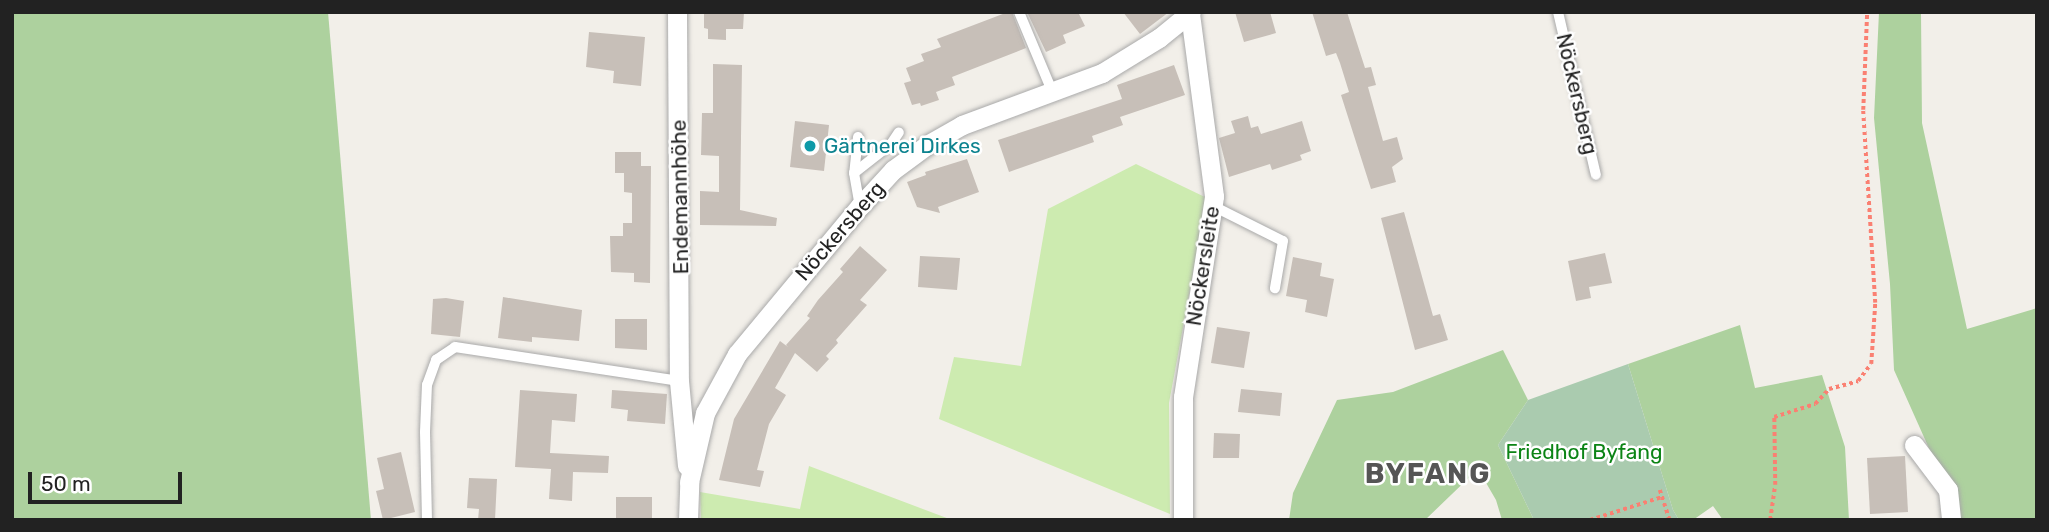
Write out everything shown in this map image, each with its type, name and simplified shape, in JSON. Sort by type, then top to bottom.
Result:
[{"type":"street","name":"Endemannhöhe","points":[[677,12],[681,280],[679,381],[689,482]]},
{"type":"street","name":"Nöckersberg","points":[[688,520],[689,482],[705,413],[737,354],[893,170],[927,145],[962,125],[1124,61],[1191,13]]},
{"type":"street","name":"Nöckersleite","points":[[1182,520],[1183,397],[1207,226],[1213,206],[1191,13]]},
{"type":"street","points":[[1914,445],[1948,490],[1951,520]]},
{"type":"lane","points":[[1019,12],[1052,91]]},
{"type":"lane","name":"Nöckersberg","points":[[1558,12],[1596,175]]},
{"type":"lane","points":[[854,173],[891,144],[899,132]]},
{"type":"lane","points":[[858,137],[854,173],[860,206]]},
{"type":"lane","points":[[1213,206],[1283,241],[1275,288]]},
{"type":"lane","points":[[427,520],[427,385],[436,360],[455,346],[679,381]]},
{"type":"path","points":[[1770,520],[1775,485],[1774,417],[1815,404],[1829,388],[1858,381],[1871,364],[1875,303],[1863,110],[1868,54],[1867,12]]},
{"type":"path","points":[[1660,490],[1671,520]]},
{"type":"path","points":[[1590,520],[1662,497]]},
{"type":"green space","points":[[12,12],[328,12],[371,520],[12,520]]},
{"type":"green space","points":[[1879,12],[1921,12],[1922,123],[1967,329],[2037,308],[2037,520],[1961,520],[1894,370],[1890,284],[1874,118]]},
{"type":"green space","points":[[1136,164],[1207,198],[1169,403],[1170,514],[939,419],[954,357],[1021,366],[1048,209]]},
{"type":"green space","points":[[1740,325],[1755,388],[1822,375],[1845,447],[1849,520],[1723,520],[1713,506],[1693,520],[1679,520],[1673,510],[1628,364]]},
{"type":"green space","points":[[1503,350],[1528,400],[1498,445],[1534,520],[1502,520],[1496,500],[1478,469],[1425,520],[1289,520],[1293,493],[1337,400],[1393,392]]},
{"type":"green space","name":"Friedhof Byfang","points":[[1628,364],[1673,510],[1679,520],[1534,520],[1498,445],[1528,400]]},
{"type":"green space","points":[[809,466],[952,520],[701,520],[700,492],[800,509]]},
{"type":"building","points":[[704,12],[744,12],[743,29],[726,29],[726,40],[708,39],[708,29],[704,28]]},
{"type":"building","points":[[1012,12],[1026,48],[952,77],[955,85],[936,92],[939,100],[921,106],[920,103],[912,105],[904,83],[911,81],[906,68],[924,61],[921,54],[941,47],[937,39]]},
{"type":"building","points":[[1027,12],[1078,12],[1085,26],[1063,35],[1066,43],[1046,52]]},
{"type":"building","points":[[1123,12],[1169,12],[1140,34]]},
{"type":"building","points":[[1235,12],[1270,12],[1276,33],[1244,42]]},
{"type":"building","points":[[1312,12],[1347,12],[1365,68],[1371,67],[1376,85],[1368,87],[1383,141],[1397,137],[1403,159],[1392,167],[1396,182],[1371,189],[1341,95],[1349,92],[1340,63],[1336,53],[1326,56]]},
{"type":"building","points":[[589,32],[645,37],[641,86],[613,83],[614,71],[586,67]]},
{"type":"building","points":[[713,64],[742,65],[740,210],[777,218],[776,226],[700,225],[700,191],[719,192],[719,156],[701,155],[702,113],[713,113]]},
{"type":"building","points":[[1174,65],[1185,95],[1120,117],[1123,125],[1092,136],[1094,142],[1009,172],[998,140],[1122,99],[1117,85]]},
{"type":"building","points":[[1248,116],[1251,128],[1258,126],[1261,134],[1302,121],[1311,151],[1300,155],[1302,160],[1272,170],[1270,164],[1229,177],[1219,138],[1235,133],[1231,121]]},
{"type":"building","name":"Gärtnerei Dirkes","points":[[795,121],[829,125],[824,171],[790,167]]},
{"type":"building","points":[[615,152],[641,152],[641,166],[651,166],[650,283],[634,282],[634,273],[611,272],[610,236],[623,236],[623,223],[632,223],[632,193],[624,192],[624,173],[615,173]]},
{"type":"building","points":[[967,159],[979,192],[938,207],[940,213],[917,207],[907,182],[926,175],[925,172]]},
{"type":"building","points":[[1404,212],[1433,316],[1440,314],[1448,340],[1415,350],[1381,218]]},
{"type":"building","points":[[860,246],[887,270],[860,300],[867,305],[836,340],[838,343],[826,356],[829,359],[817,372],[795,353],[775,388],[786,395],[769,424],[757,470],[764,471],[760,487],[719,480],[734,419],[780,341],[788,347],[786,345],[810,318],[807,316],[818,300],[843,272],[840,269]]},
{"type":"building","points":[[1605,253],[1612,283],[1589,287],[1591,298],[1576,301],[1568,261]]},
{"type":"building","points":[[920,256],[960,258],[957,290],[918,287]]},
{"type":"building","points":[[1293,257],[1322,263],[1320,276],[1334,279],[1327,317],[1305,312],[1307,300],[1286,296]]},
{"type":"building","points":[[503,297],[582,310],[579,341],[532,337],[532,342],[498,338]]},
{"type":"building","points":[[433,299],[464,301],[460,337],[431,334]]},
{"type":"building","points":[[615,319],[647,319],[647,350],[615,348]]},
{"type":"building","points":[[1217,327],[1250,332],[1244,368],[1211,363]]},
{"type":"building","points":[[1241,389],[1282,393],[1280,416],[1238,412]]},
{"type":"building","points":[[520,390],[577,394],[575,422],[552,420],[550,453],[609,456],[608,473],[573,472],[572,501],[549,499],[551,469],[515,467]]},
{"type":"building","points":[[612,390],[667,394],[665,424],[627,421],[628,410],[611,408]]},
{"type":"building","points":[[1214,433],[1240,434],[1239,458],[1213,458]]},
{"type":"building","points":[[401,452],[415,512],[383,520],[376,491],[384,489],[377,458]]},
{"type":"building","points":[[1905,456],[1908,512],[1870,514],[1867,458]]},
{"type":"building","points":[[469,478],[497,479],[495,520],[478,520],[479,509],[467,508]]},
{"type":"building","points":[[616,497],[652,497],[652,520],[616,520]]},
{"type":"place","name":"Gärtnerei Dirkes","points":[[810,146]]},
{"type":"district","name":"BYFANG","points":[[1428,474]]}]
